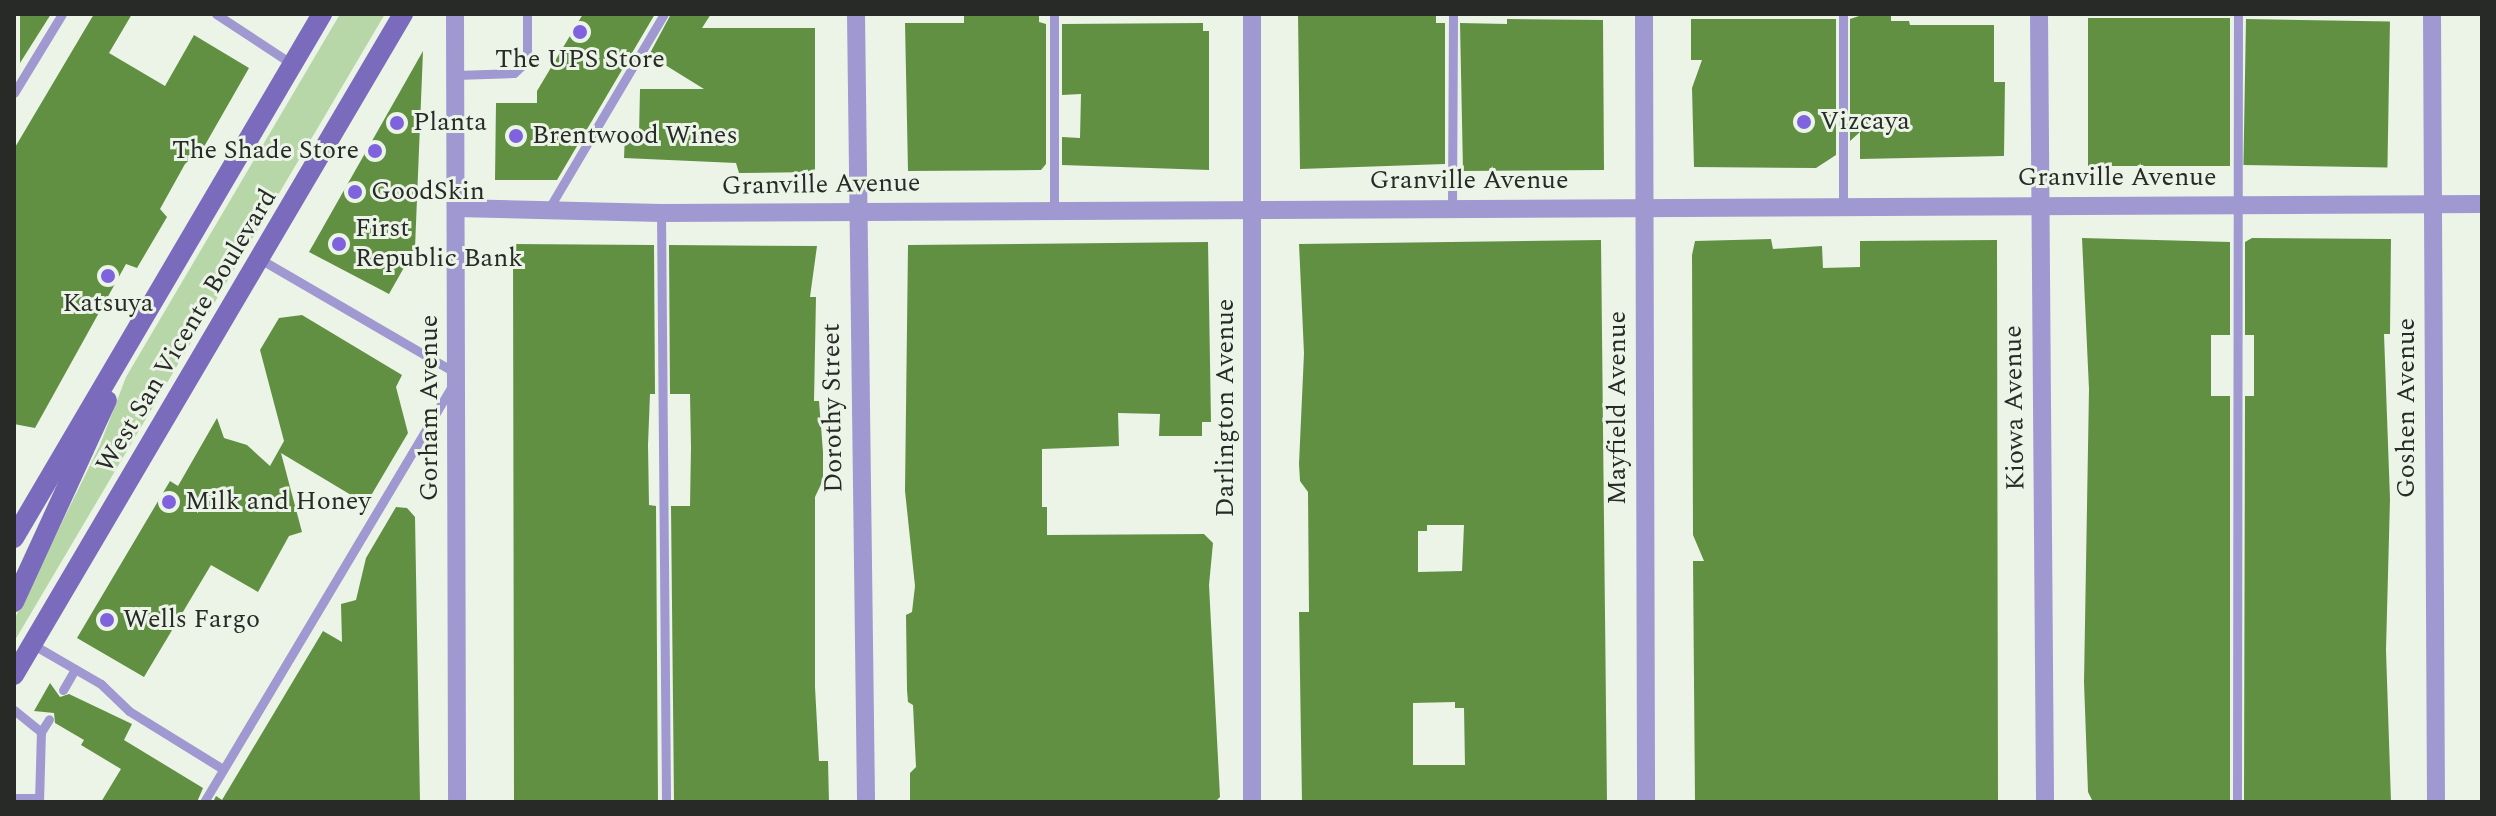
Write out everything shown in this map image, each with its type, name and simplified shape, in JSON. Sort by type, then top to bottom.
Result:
[{"type":"main road","name":"West San Vicente Boulevard","points":[[14,538],[322,14]]},
{"type":"main road","name":"West San Vicente Boulevard","points":[[14,675],[403,14]]},
{"type":"main road","points":[[14,602],[93,440],[120,362]]},
{"type":"street","name":"Gorham Avenue","points":[[455,14],[457,802]]},
{"type":"street","name":"Dorothy Street","points":[[856,14],[855,210],[866,802]]},
{"type":"street","name":"Darlington Avenue","points":[[1252,14],[1252,802]]},
{"type":"street","name":"Mayfield Avenue","points":[[1644,14],[1646,802]]},
{"type":"street","name":"Kiowa Avenue","points":[[2039,14],[2038,204],[2045,802]]},
{"type":"street","name":"Goshen Avenue","points":[[2432,14],[2436,802]]},
{"type":"street","name":"Granville Avenue","points":[[456,208],[661,213],[1843,203],[2482,204]]},
{"type":"lane","points":[[14,93],[62,14]]},
{"type":"lane","points":[[216,14],[292,64]]},
{"type":"lane","points":[[456,75],[514,73],[527,61],[527,14]]},
{"type":"lane","points":[[548,210],[664,14]]},
{"type":"lane","points":[[1054,14],[1054,210]]},
{"type":"lane","points":[[1452,207],[1453,14]]},
{"type":"lane","points":[[1843,14],[1843,203]]},
{"type":"lane","points":[[2237,802],[2238,14]]},
{"type":"lane","points":[[661,213],[666,802]]},
{"type":"lane","points":[[204,802],[456,376],[260,259]]},
{"type":"lane","points":[[32,644],[75,669],[129,711],[223,769]]},
{"type":"lane","points":[[63,690],[75,669]]},
{"type":"lane","points":[[14,710],[41,732]]},
{"type":"lane","points":[[14,798],[39,800],[41,732],[49,719]]},
{"type":"green space","points":[[340,14],[385,14],[14,642],[14,620],[100,445],[126,377]]},
{"type":"building","points":[[20,14],[51,14],[20,63]]},
{"type":"building","points":[[94,14],[132,14],[109,53],[165,86],[194,35],[249,68],[205,145],[185,164],[160,209],[167,217],[137,268],[126,264],[35,428],[14,424],[14,149]]},
{"type":"building","points":[[583,14],[655,14],[557,180],[495,180],[496,103],[537,103],[537,91]]},
{"type":"building","points":[[671,14],[711,14],[702,28],[815,28],[815,172],[739,173],[736,163],[624,158],[625,135],[639,135],[640,89],[704,89],[649,55]]},
{"type":"building","points":[[964,14],[1039,14],[1039,22],[1046,24],[1046,164],[1041,170],[908,171],[905,23],[964,23]]},
{"type":"building","points":[[1298,14],[1436,14],[1436,23],[1445,23],[1445,164],[1300,169]]},
{"type":"building","points":[[1891,16],[1891,21],[1909,21],[1910,25],[1994,25],[1994,82],[2005,82],[2004,156],[1860,159],[1860,132],[1850,141],[1850,19]]},
{"type":"building","points":[[2088,18],[2230,18],[2230,166],[2088,166]]},
{"type":"building","points":[[1507,19],[1603,20],[1604,170],[1463,171],[1460,23],[1507,24]]},
{"type":"building","points":[[1691,19],[1836,19],[1836,155],[1816,168],[1694,167],[1692,88],[1702,60],[1691,60]]},
{"type":"building","points":[[2246,19],[2390,22],[2387,167],[2243,165]]},
{"type":"building","points":[[1203,23],[1203,31],[1209,31],[1209,170],[1062,165],[1062,137],[1080,138],[1081,94],[1062,95],[1062,24]]},
{"type":"building","points":[[423,51],[415,248],[389,294],[309,252]]},
{"type":"building","points":[[2082,238],[2230,242],[2230,335],[2211,335],[2211,396],[2230,396],[2230,802],[2093,802],[2088,792],[2084,682],[2089,389]]},
{"type":"building","points":[[2252,238],[2391,239],[2390,334],[2384,334],[2390,499],[2386,650],[2391,802],[2244,802],[2245,396],[2254,396],[2254,335],[2245,335],[2245,242]]},
{"type":"building","points":[[1771,239],[1773,249],[1822,246],[1823,268],[1860,267],[1860,241],[1997,240],[1998,802],[1695,802],[1693,561],[1704,561],[1693,535],[1692,255],[1695,241]]},
{"type":"building","points":[[1601,240],[1607,802],[1302,802],[1299,612],[1309,612],[1308,492],[1300,481],[1299,464],[1304,353],[1299,244]],"holes":[[[1427,525],[1464,525],[1462,571],[1418,572],[1418,531],[1427,531]],[[1455,702],[1455,708],[1464,708],[1465,765],[1413,765],[1413,703]]]},
{"type":"building","points":[[1208,242],[1211,422],[1202,422],[1202,436],[1159,436],[1160,414],[1118,413],[1119,446],[1042,449],[1042,507],[1047,507],[1047,535],[1204,534],[1213,543],[1209,585],[1220,797],[1215,802],[910,802],[910,773],[916,767],[913,705],[908,702],[907,690],[906,615],[912,612],[915,586],[905,491],[908,245]]},
{"type":"building","points":[[513,244],[654,245],[655,394],[650,394],[648,445],[649,505],[656,506],[658,802],[514,802]]},
{"type":"building","points":[[669,245],[817,246],[810,297],[816,297],[814,401],[819,401],[823,480],[815,497],[815,687],[819,761],[828,761],[829,802],[674,802],[671,506],[690,506],[691,447],[690,394],[670,394]]},
{"type":"building","points":[[302,315],[402,375],[396,387],[408,433],[366,504],[281,453],[302,532],[289,536],[258,592],[211,565],[144,677],[77,638],[170,481],[178,486],[217,418],[224,438],[247,445],[270,466],[284,441],[260,350],[279,318]]},
{"type":"building","points":[[396,507],[407,508],[415,517],[420,802],[213,802],[216,796],[222,800],[323,631],[342,642],[341,604],[356,600],[366,558]]},
{"type":"building","points":[[50,683],[60,697],[69,694],[132,724],[124,740],[203,788],[197,802],[101,802],[121,769],[81,745],[84,740],[55,723],[54,713],[34,711]]},
{"type":"place","name":"The UPS Store","points":[[580,32]]},
{"type":"place","name":"Vizcaya","points":[[1804,122]]},
{"type":"place","name":"Planta","points":[[397,123]]},
{"type":"place","name":"Brentwood Wines","points":[[516,136]]},
{"type":"place","name":"The Shade Store","points":[[375,151]]},
{"type":"place","name":"GoodSkin","points":[[355,192]]},
{"type":"place","name":"First Republic Bank","points":[[339,244]]},
{"type":"place","name":"Katsuya","points":[[108,276]]},
{"type":"place","name":"Milk and Honey","points":[[169,502]]},
{"type":"place","name":"Wells Fargo","points":[[107,620]]}]
